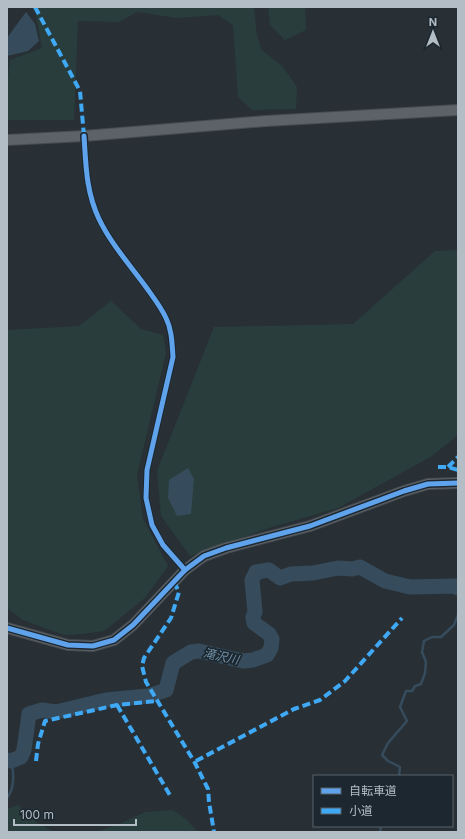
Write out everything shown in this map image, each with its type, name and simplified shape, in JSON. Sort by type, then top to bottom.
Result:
[{"type":"street","points":[[7,140],[84,136],[266,121],[458,110]]},
{"type":"street","points":[[84,136],[87,181],[95,209],[110,239],[167,318],[172,341],[173,357],[147,470],[146,498],[152,525],[163,545],[185,570]]},
{"type":"street","points":[[7,628],[68,645],[93,646],[114,640],[133,625],[185,570],[204,556],[226,548],[310,526],[404,491],[428,484],[458,483]]},
{"type":"green space","points":[[34,7],[254,7],[257,36],[262,50],[283,67],[297,87],[296,109],[252,110],[238,97],[233,25],[218,15],[177,18],[137,12],[119,22],[78,21],[74,120],[7,120],[7,86],[10,60],[42,48]]},
{"type":"green space","points":[[268,7],[305,7],[306,30],[285,40],[270,25]]},
{"type":"green space","points":[[458,250],[458,435],[432,456],[338,508],[272,527],[190,556],[161,516],[157,471],[214,327],[353,324],[435,251]]},
{"type":"green space","points":[[111,301],[141,329],[163,335],[166,353],[137,475],[143,519],[168,566],[145,598],[104,631],[64,635],[23,620],[7,608],[7,330],[79,326]]},
{"type":"green space","points":[[18,805],[36,822],[54,832],[7,832],[7,809]]},
{"type":"green space","points":[[173,810],[186,819],[198,832],[95,832],[117,825],[145,812]]},
{"type":"water","points":[[26,12],[35,24],[39,41],[28,51],[7,56],[7,38]]},
{"type":"water","points":[[188,468],[194,479],[191,514],[177,516],[168,498],[169,480]]},
{"type":"waterway","name":"滝沢川","points":[[7,760],[11,761],[21,757],[24,750],[29,714],[42,710],[56,712],[106,700],[148,696],[166,690],[173,663],[191,652],[199,651],[243,661],[253,660],[267,655],[271,648],[272,639],[269,634],[254,623],[253,617],[255,612],[252,580],[256,572],[269,570],[280,578],[291,574],[313,573],[338,568],[352,569],[360,567],[385,581],[410,587],[455,586],[458,588]]},
{"type":"waterway","name":"滝沢川","points":[[455,586],[458,591]]},
{"type":"waterway","points":[[399,775],[400,767],[388,761],[382,755],[388,743],[407,721],[400,707],[406,691],[412,691],[415,686],[421,684],[425,673],[426,662],[422,652],[424,641],[432,637],[441,637],[454,625],[458,615]]},
{"type":"waterway","points":[[7,798],[13,785],[13,770],[11,761]]},
{"type":"waterway","points":[[380,832],[381,827]]},
{"type":"marked path","points":[[35,7],[80,91],[84,136]]},
{"type":"marked path","points":[[448,467],[458,457]]},
{"type":"marked path","points":[[438,467],[448,467],[458,470]]},
{"type":"marked path","points":[[174,582],[179,592],[171,618],[144,658],[142,666],[146,682],[195,763],[208,789],[214,832]]},
{"type":"marked path","points":[[196,761],[294,709],[320,700],[345,681],[402,618]]},
{"type":"marked path","points":[[36,761],[38,744],[45,721],[117,705],[157,701]]},
{"type":"marked path","points":[[117,705],[171,797]]},
{"type":"cycle path","points":[[84,136],[89,188],[99,219],[115,246],[159,306],[169,327],[173,357],[147,470],[146,498],[152,525],[163,545],[185,570]]},
{"type":"cycle path","points":[[7,628],[68,645],[93,646],[114,640],[133,625],[185,570],[204,556],[226,548],[310,526],[404,491],[428,484],[458,483]]}]
